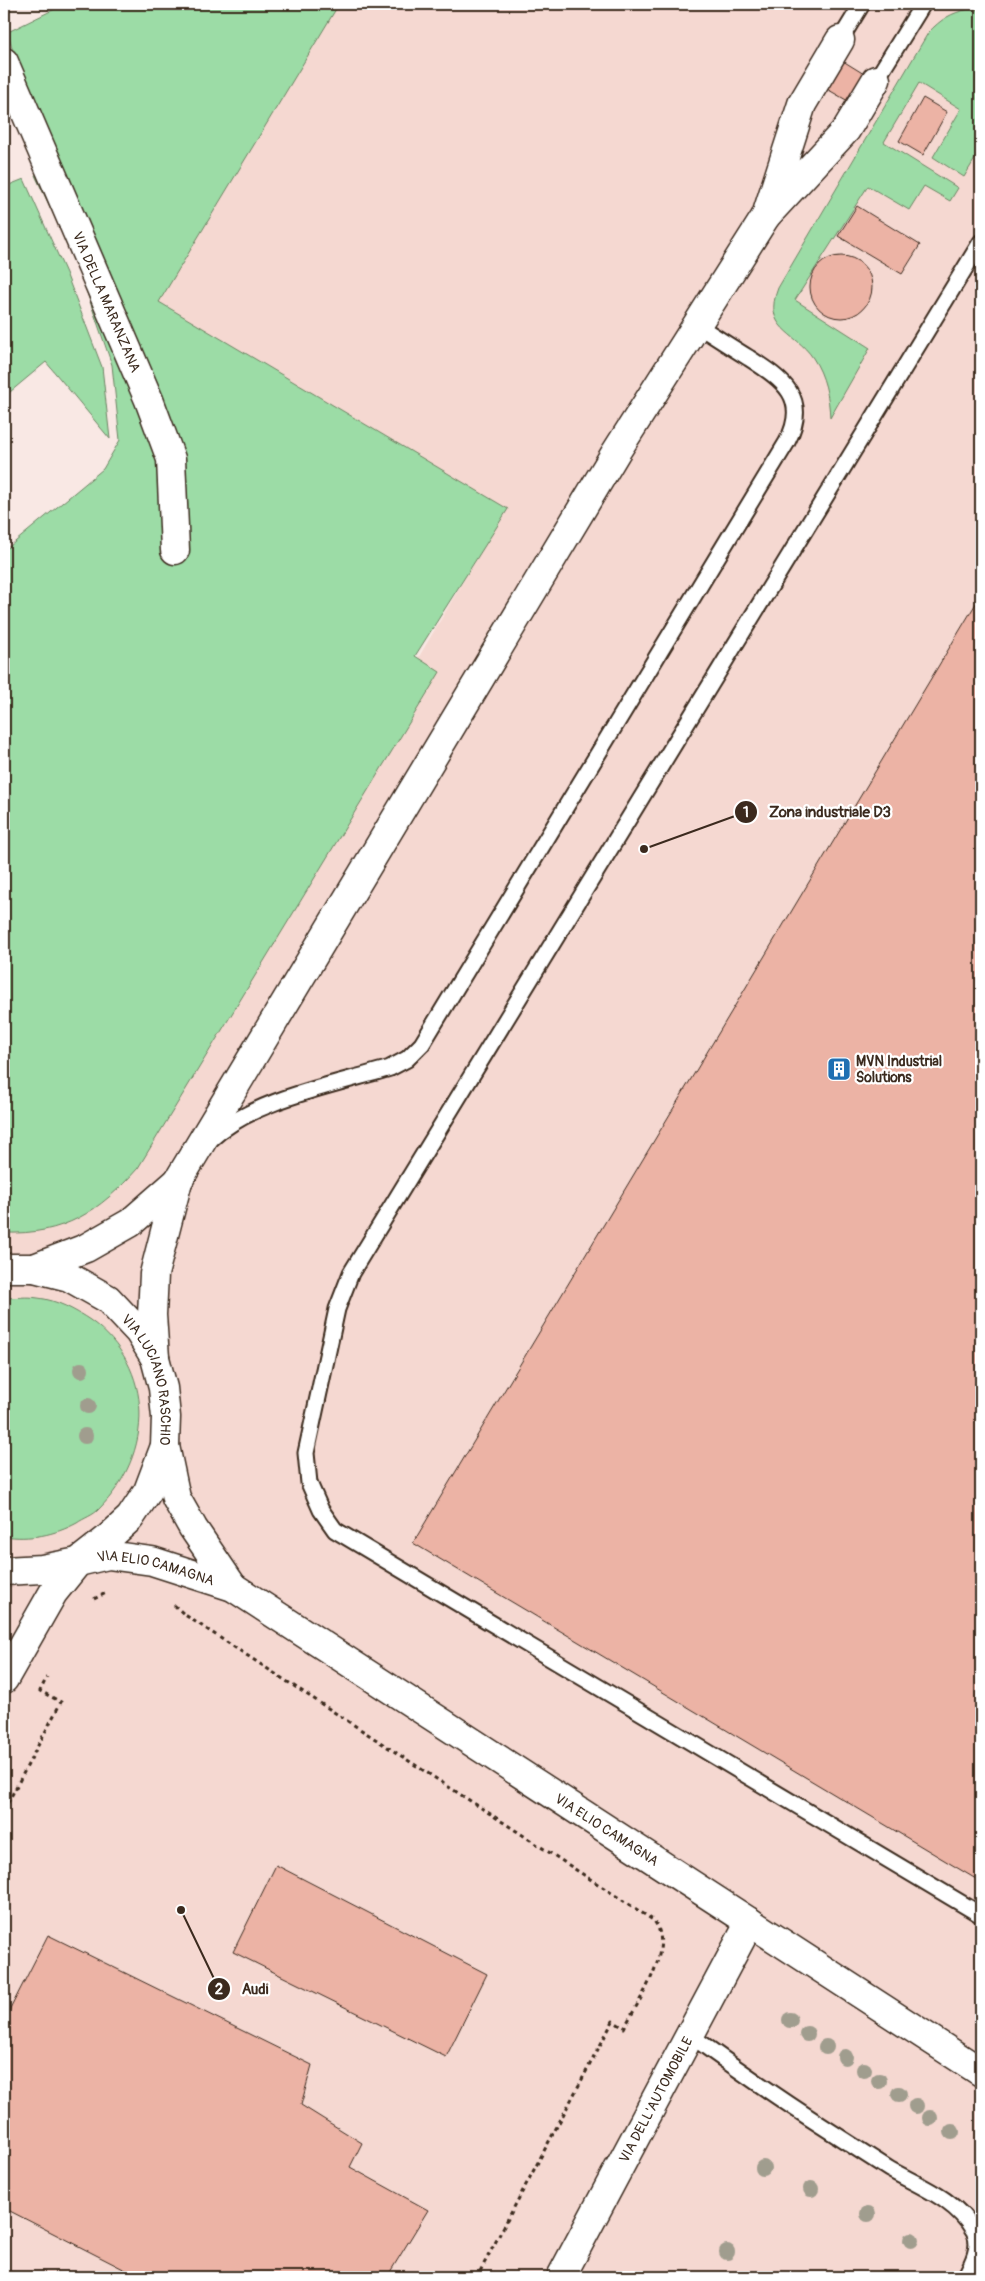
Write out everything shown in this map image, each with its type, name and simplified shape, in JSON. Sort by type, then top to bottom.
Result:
[{"type":"street","points":[[766,216],[802,104],[840,40]]},
{"type":"street","name":"VIA DELLA MARANZANA","points":[[4,62],[149,400],[171,459],[175,550]]},
{"type":"street","points":[[34,1268],[86,1248],[130,1223],[178,1181],[616,452],[766,216],[846,130],[876,80]]},
{"type":"street","points":[[155,1358],[152,1315],[154,1274],[178,1181]]},
{"type":"street","name":"VIA LUCIANO RASCHIO","points":[[4,1268],[34,1268],[69,1277],[108,1299],[139,1332],[155,1358],[163,1388],[166,1417],[165,1446],[148,1491],[130,1518],[78,1562],[42,1569],[4,1571]]},
{"type":"street","name":"VIA ELIO CAMAGNA","points":[[165,1446],[176,1498],[193,1528],[233,1587]]},
{"type":"street","name":"VIA ELIO CAMAGNA","points":[[78,1562],[108,1556],[152,1561],[233,1587],[981,2072]]},
{"type":"street","points":[[4,1679],[53,1593],[78,1562]]},
{"type":"street","name":"VIA DELL'AUTOMOBILE","points":[[561,2277],[750,1922]]},
{"type":"lane","points":[[840,40],[862,4]]},
{"type":"lane","points":[[876,80],[923,4]]},
{"type":"lane","points":[[981,242],[352,1273],[337,1309],[306,1453],[309,1482],[320,1510],[335,1530],[981,1914]]},
{"type":"lane","points":[[194,1156],[222,1130],[247,1114],[269,1104],[390,1068],[407,1059],[422,1044],[782,450],[794,428],[796,413],[794,398],[786,385],[774,374],[697,325]]},
{"type":"lane","points":[[690,2035],[762,2087],[820,2125],[890,2169],[935,2193],[966,2218],[976,2233],[976,2256],[965,2277]]},
{"type":"path","points":[[90,1602],[114,1590]]},
{"type":"path","points":[[172,1604],[185,1615],[658,1925],[661,1938],[659,1959],[650,1980],[624,2028],[613,2021],[477,2277]]},
{"type":"path","points":[[4,1810],[61,1702],[40,1692],[51,1669]]},
{"type":"shaded area","points":[[315,4],[981,4],[981,2277],[4,2277],[4,1210],[121,1166],[492,532],[131,315]]},
{"type":"green space","points":[[65,4],[339,4],[159,302],[508,509],[415,656],[440,672],[138,1168],[109,1197],[79,1218],[45,1230],[25,1233],[4,1233],[4,551],[103,469],[120,440],[112,365],[78,267],[35,175],[58,165],[18,72],[8,32]]},
{"type":"green space","points":[[969,9],[981,10],[981,149],[964,177],[933,157],[961,109],[919,83],[884,142],[958,188],[950,201],[924,186],[909,210],[868,186],[795,300],[870,348],[830,418],[829,402],[821,372],[806,349],[777,321],[774,312],[774,302],[778,288],[928,33],[947,17]]},
{"type":"green space","points":[[24,179],[66,273],[102,367],[110,439],[46,362],[4,397],[4,187]]},
{"type":"green space","points":[[30,1297],[45,1299],[72,1309],[90,1320],[112,1339],[127,1362],[136,1386],[140,1412],[138,1437],[130,1463],[117,1487],[99,1509],[92,1515],[69,1527],[32,1537],[4,1536],[4,1298]]},
{"type":"building","points":[[843,61],[864,74],[848,101],[827,89]]},
{"type":"building","points":[[923,98],[947,112],[923,155],[899,141]]},
{"type":"building","points":[[857,206],[920,245],[902,274],[838,236]]},
{"type":"building","points":[[841,256],[853,259],[863,265],[869,275],[872,287],[869,299],[863,309],[853,315],[841,318],[829,315],[819,309],[813,299],[810,287],[813,275],[819,265],[829,259]]},
{"type":"building","name":"MVN Industrial Solutions","points":[[981,595],[981,1882],[413,1543]]},
{"type":"building","points":[[276,1865],[487,1974],[446,2057],[233,1952]]},
{"type":"building","points":[[48,1935],[312,2065],[301,2105],[362,2143],[350,2167],[428,2210],[387,2277],[139,2277],[4,2208],[4,2021]]},
{"type":"place","name":"Zona industriale D3","points":[[644,849]]},
{"type":"place","name":"MVN Industrial Solutions","points":[[839,1069]]},
{"type":"place","name":"Audi","points":[[181,1910]]}]
